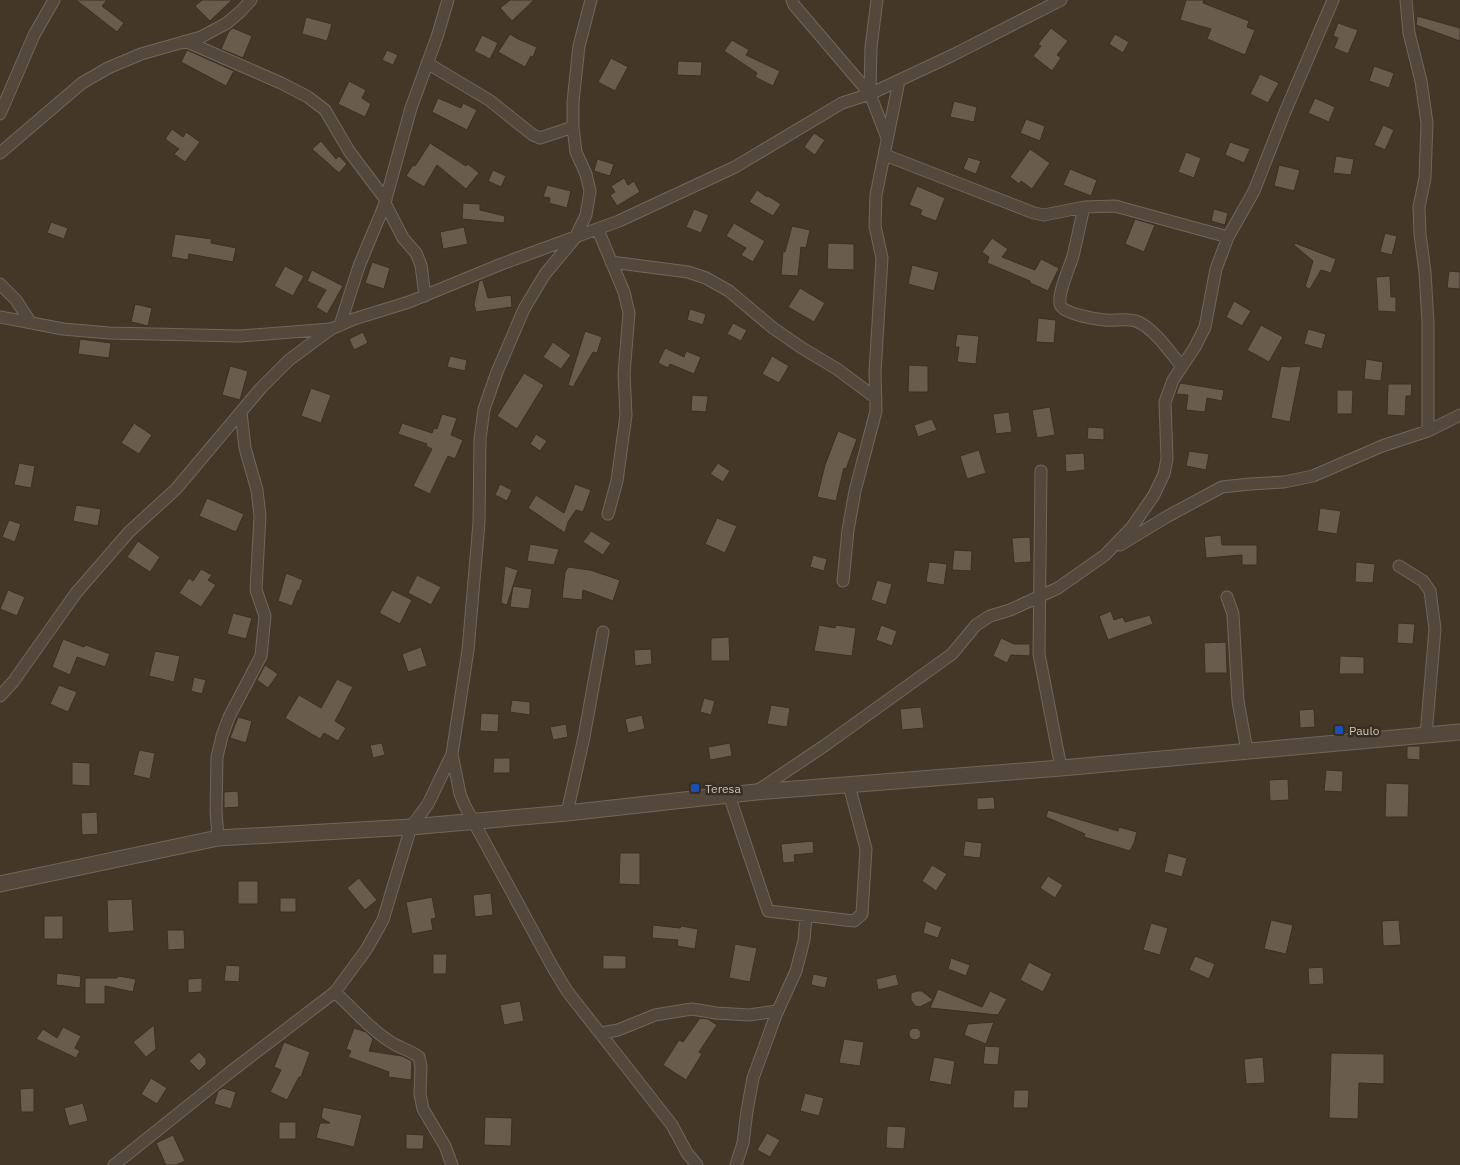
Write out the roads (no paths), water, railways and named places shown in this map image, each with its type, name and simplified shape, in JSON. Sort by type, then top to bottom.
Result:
[{"type":"street","points":[[0,114],[34,35],[54,0]]},
{"type":"street","points":[[0,154],[82,84],[108,68],[142,54],[202,37],[227,23],[251,0]]},
{"type":"street","points":[[0,696],[13,682],[76,592],[130,532],[176,489],[261,388],[288,360],[336,327],[385,202],[411,108],[437,37],[448,0]]},
{"type":"street","points":[[114,1165],[229,1073],[335,992],[366,950],[383,920],[411,827],[428,804],[452,754],[468,650],[479,523],[480,439],[484,409],[497,372],[524,309],[545,274],[575,238],[586,215],[590,191],[586,174],[576,152],[573,102],[579,46],[591,0]]},
{"type":"street","points":[[792,0],[794,5],[870,94],[887,138]]},
{"type":"street","points":[[870,94],[877,0]]},
{"type":"street","points":[[0,317],[63,328],[109,333],[240,336],[336,327],[425,296],[504,263],[598,230],[735,167],[842,103],[870,94],[899,81],[1062,0]]},
{"type":"street","points":[[1105,555],[1132,527],[1154,495],[1164,474],[1167,459],[1165,402],[1172,380],[1196,347],[1205,327],[1216,269],[1228,237],[1254,192],[1285,112],[1333,0]]},
{"type":"street","points":[[1406,0],[1409,33],[1421,82],[1427,123],[1425,178],[1419,207],[1428,323],[1428,431]]},
{"type":"street","points":[[185,41],[281,83],[308,97],[325,110],[349,151],[385,202],[403,238],[416,253],[421,265],[425,296]]},
{"type":"street","points":[[428,63],[488,100],[533,135],[540,138],[573,127]]},
{"type":"street","points":[[844,581],[848,530],[876,411],[877,311],[882,258],[874,214],[899,81]]},
{"type":"street","points":[[885,155],[1034,213],[1044,215],[1084,207],[1115,206],[1228,237]]},
{"type":"street","points":[[1084,207],[1073,256],[1060,298],[1060,306],[1063,310],[1085,316],[1107,320],[1136,321],[1161,341],[1182,367]]},
{"type":"street","points":[[598,230],[624,292],[628,313],[624,374],[626,415],[616,481],[608,514]]},
{"type":"street","points":[[611,262],[688,272],[706,278],[729,292],[773,328],[837,369],[876,398]]},
{"type":"street","points":[[0,284],[16,300],[31,323]]},
{"type":"street","points":[[218,838],[216,811],[217,756],[229,717],[261,656],[265,616],[256,590],[260,516],[257,490],[245,448],[241,412]]},
{"type":"street","points":[[756,792],[824,746],[952,654],[976,626],[990,616],[1010,610],[1058,588],[1105,555],[1168,516],[1222,487],[1284,482],[1313,476],[1382,446],[1428,431],[1460,415]]},
{"type":"street","points":[[1041,471],[1038,654],[1061,768]]},
{"type":"street","points":[[1399,566],[1423,581],[1430,591],[1435,629],[1426,735]]},
{"type":"street","points":[[1228,597],[1233,614],[1238,701],[1247,751]]},
{"type":"street","points":[[567,813],[584,738],[603,632]]},
{"type":"street","points":[[0,884],[218,838],[411,827],[567,813],[756,792],[1061,768],[1460,732]]},
{"type":"street","points":[[452,754],[460,794],[532,932],[552,966],[568,991],[672,1124],[687,1152],[697,1165]]},
{"type":"street","points":[[729,795],[768,911],[854,921],[862,914],[866,850],[849,785]]},
{"type":"street","points":[[736,1165],[743,1143],[747,1110],[754,1078],[777,1012],[796,971],[804,940],[806,916]]},
{"type":"street","points":[[335,992],[394,1044],[410,1050],[419,1057],[422,1067],[420,1094],[423,1109],[445,1146],[452,1165]]},
{"type":"street","points":[[601,1033],[618,1030],[655,1015],[692,1009],[749,1015],[777,1012]]},
{"type":"place","name":"Paulo","points":[[1339,730]]},
{"type":"place","name":"Teresa","points":[[695,788]]}]
